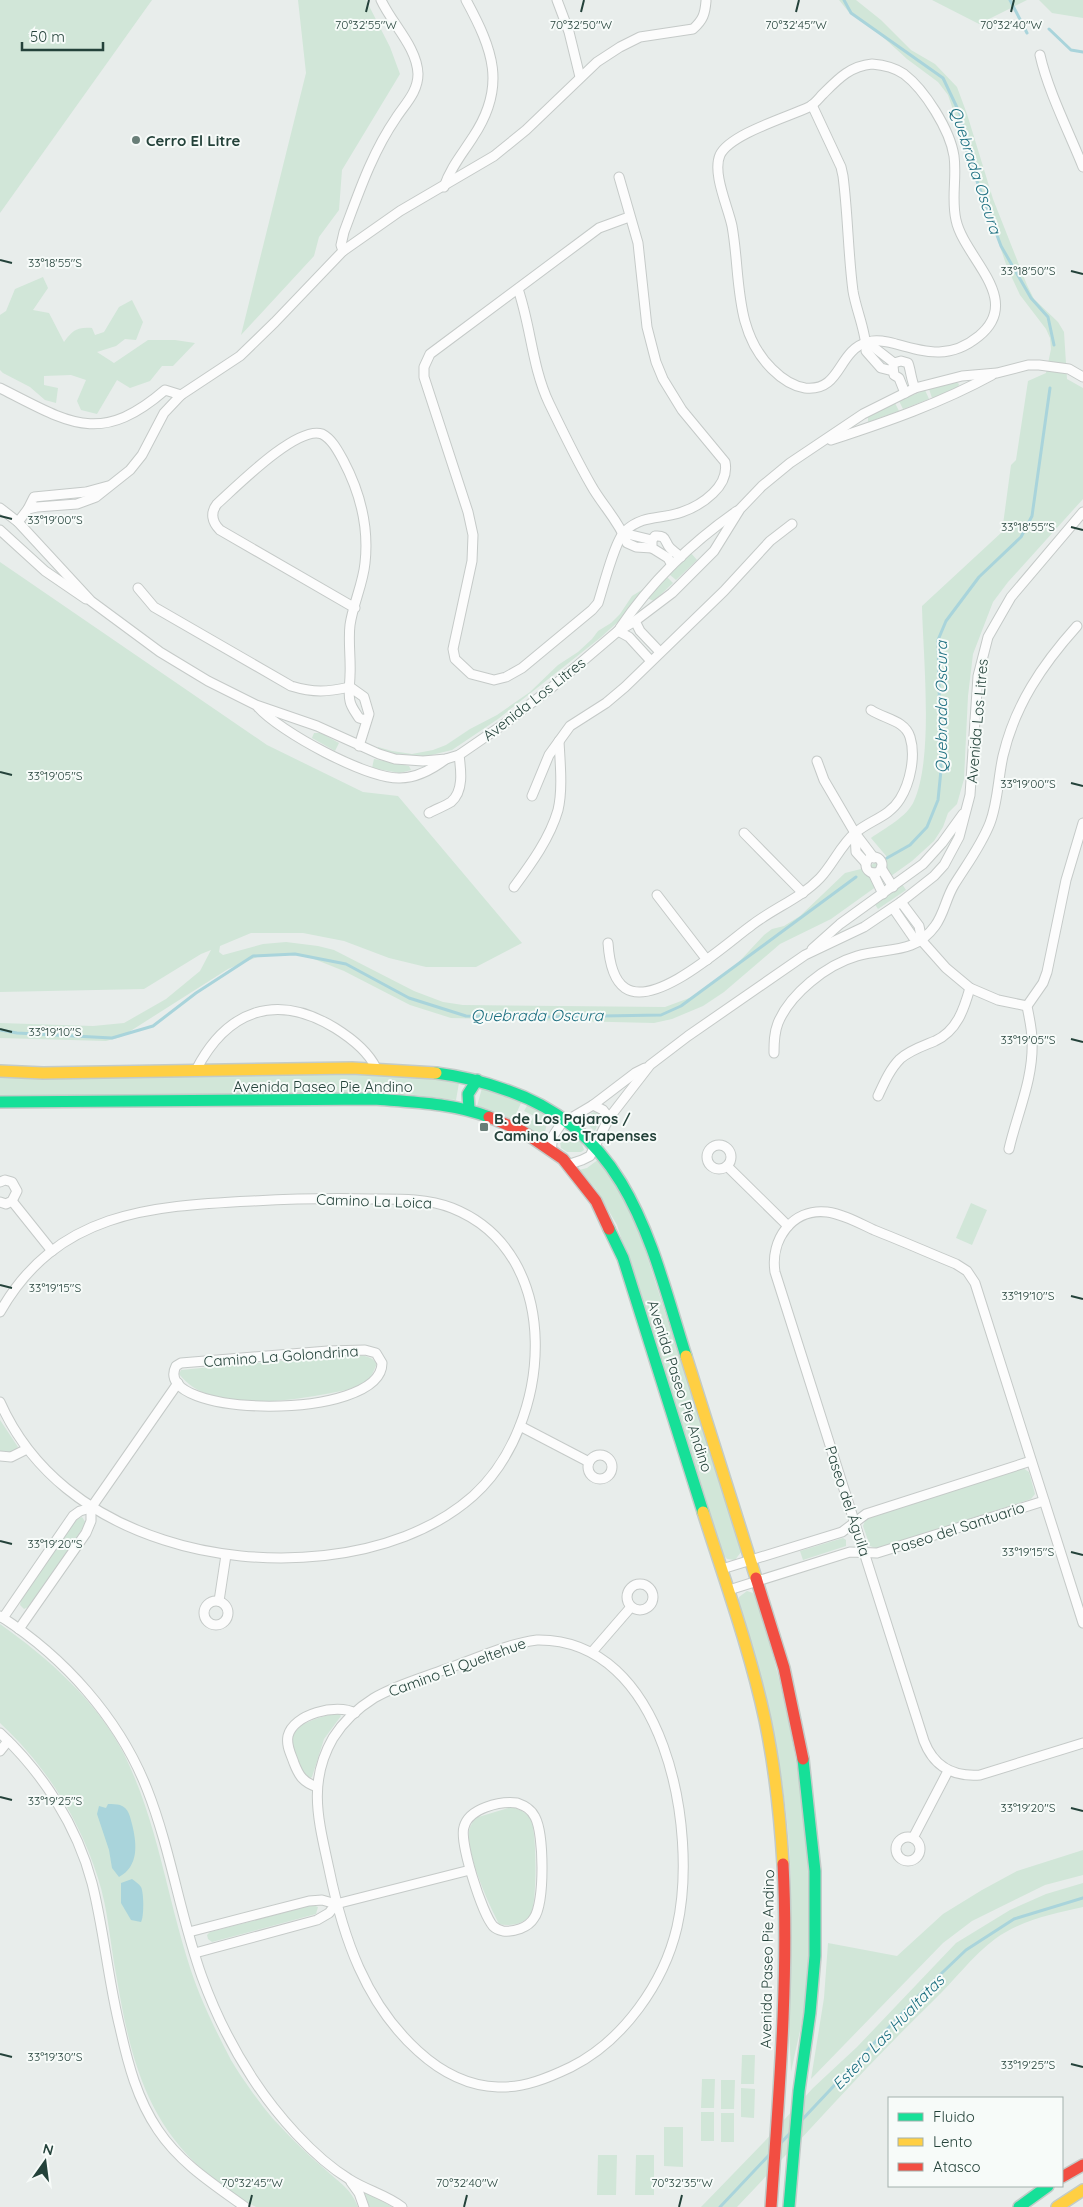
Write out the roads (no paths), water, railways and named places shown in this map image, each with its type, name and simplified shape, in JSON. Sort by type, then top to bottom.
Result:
[{"type":"main road","name":"Avenida Paseo Pie Andino","points":[[0,1071],[376,1068],[438,1073],[477,1080],[528,1097],[566,1120],[595,1145],[624,1184],[644,1226],[757,1581],[784,1668],[806,1769],[815,1887],[815,1956],[810,2013],[799,2091],[789,2207]]},
{"type":"main road","points":[[469,1109],[468,1094],[477,1080]]},
{"type":"main road","name":"Avenida Paseo Pie Andino","points":[[0,1102],[390,1098],[430,1102],[469,1109],[507,1123],[551,1151],[566,1165],[597,1202],[617,1242],[729,1590],[760,1698],[774,1768],[780,1817],[785,1927],[779,2109],[771,2207]]},
{"type":"main road","points":[[1063,2176],[1083,2165]]},
{"type":"main road","points":[[1019,2207],[1047,2187]]},
{"type":"main road","points":[[1057,2207],[1083,2190]]},
{"type":"street","points":[[343,251],[341,245],[344,232],[378,146],[412,96],[418,75],[412,52],[381,0]]},
{"type":"street","points":[[444,186],[448,175],[483,123],[493,90],[491,55],[466,0]]},
{"type":"street","points":[[557,0],[569,32],[580,77]]},
{"type":"street","points":[[18,522],[28,510],[37,507],[77,504],[96,497],[113,485],[142,456],[164,413],[181,395],[240,356],[343,251],[400,212],[494,156],[526,130],[598,62],[640,36],[693,29],[700,23],[705,14],[706,1]]},
{"type":"street","points":[[1040,55],[1045,78],[1083,167]]},
{"type":"street","points":[[872,64],[888,66],[897,70],[911,81],[932,106],[944,125],[951,143],[955,166],[954,208],[958,229],[967,248],[994,289],[996,305],[991,322],[980,336],[956,350],[942,353],[925,352],[885,341],[866,342],[850,353],[841,363],[835,377],[828,384],[817,388],[803,388],[783,378],[767,364],[753,344],[744,322],[732,225],[717,170],[720,156],[730,143],[767,124],[812,106],[838,79],[857,67],[872,64]]},
{"type":"street","points":[[812,106],[841,167],[853,290],[866,342],[894,367],[905,392]]},
{"type":"street","points":[[619,177],[628,202],[630,217],[638,243],[647,328],[656,362],[682,410],[725,462],[723,482],[718,489],[702,501],[681,512],[649,517],[623,532],[598,603],[522,668],[506,678],[494,680],[471,674],[455,659],[453,649],[471,568],[473,535],[468,512],[424,377],[424,367],[430,354],[599,228],[630,217]]},
{"type":"street","points":[[518,289],[537,369],[548,401],[591,485],[623,532],[627,543],[636,548],[652,544]]},
{"type":"street","points":[[894,367],[901,361],[908,363],[910,375],[916,388]]},
{"type":"street","name":"Avenida Los Litres","points":[[618,631],[643,596],[681,556],[707,533],[740,509],[775,475],[863,414],[905,392],[962,376],[997,373],[1028,365],[1051,366],[1068,370],[1083,377]]},
{"type":"street","name":"Avenida Los Litres","points":[[821,443],[869,429],[966,390],[997,373]]},
{"type":"street","points":[[962,376],[966,381],[966,390]]},
{"type":"street","points":[[0,388],[57,417],[75,423],[100,424],[125,418],[150,403],[165,390],[181,395]]},
{"type":"street","points":[[863,414],[864,423],[869,429]]},
{"type":"street","points":[[355,608],[220,530],[214,521],[213,512],[217,504],[286,444],[305,434],[320,434],[331,440],[350,473],[361,503],[366,533],[365,563],[355,608],[350,625],[350,687],[351,704],[359,718],[366,720]]},
{"type":"street","name":"Avenida Los Litres","points":[[0,508],[18,522],[91,601]]},
{"type":"street","name":"Avenida Los Litres","points":[[0,530],[45,571],[91,601],[160,652],[208,681],[256,705],[317,726],[359,746],[395,758],[423,761],[459,756],[552,688],[618,631],[654,608],[692,574],[720,543],[740,509]]},
{"type":"street","name":"Avenida Los Litres","points":[[551,1151],[553,1136],[566,1120],[593,1105],[635,1073],[650,1065],[688,1036],[806,956],[864,927],[902,902],[934,876],[956,845],[967,808],[972,784],[978,676],[988,637],[1011,597],[1082,516]]},
{"type":"street","points":[[532,796],[550,756],[570,726],[606,703],[724,591],[770,541],[792,524]]},
{"type":"street","points":[[707,533],[713,534],[720,543]]},
{"type":"street","points":[[652,544],[655,536],[662,535],[666,538],[670,547],[681,556]]},
{"type":"street","points":[[652,544],[668,558],[672,565]]},
{"type":"street","points":[[45,571],[51,568],[55,561]]},
{"type":"street","points":[[138,588],[154,607],[291,686],[312,692],[350,687],[364,697],[368,714],[359,746]]},
{"type":"street","points":[[643,596],[647,605],[654,608]]},
{"type":"street","points":[[635,621],[640,631],[660,652]]},
{"type":"street","points":[[774,1053],[774,1035],[782,1015],[796,996],[821,975],[844,960],[856,956],[909,947],[922,941],[940,918],[950,893],[976,853],[991,821],[1005,749],[1022,701],[1045,664],[1077,626]]},
{"type":"street","points":[[618,631],[629,637],[651,661]]},
{"type":"street","name":"Avenida Los Litres","points":[[256,705],[274,723],[366,771],[401,778],[430,770],[446,759]]},
{"type":"street","points":[[608,943],[611,962],[619,981],[625,988],[633,991],[654,988],[675,981],[707,960],[756,922],[804,893],[826,871],[855,833],[879,820],[894,807],[907,784],[912,744],[906,729],[872,710]]},
{"type":"street","points":[[308,742],[306,733],[317,726]]},
{"type":"street","points":[[514,887],[544,841],[558,810],[560,790],[559,740]]},
{"type":"street","points":[[429,813],[450,802],[454,797],[461,778],[459,756]]},
{"type":"street","points":[[410,759],[415,764],[416,770],[412,776]]},
{"type":"street","points":[[817,761],[824,780],[855,833],[874,858],[881,862],[877,870],[883,894]]},
{"type":"street","name":"Avenida Los Litres","points":[[806,956],[826,935],[924,864],[967,808]]},
{"type":"street","points":[[1009,1149],[1023,1101],[1031,1059],[1032,1041],[1027,1006],[1044,983],[1048,972],[1066,880],[1083,823]]},
{"type":"street","points":[[744,833],[804,893]]},
{"type":"street","points":[[855,833],[856,852],[866,863],[868,870],[877,870],[893,887]]},
{"type":"street","points":[[866,863],[869,859],[874,858]]},
{"type":"street","points":[[924,864],[931,867],[934,876]]},
{"type":"street","points":[[657,895],[707,960]]},
{"type":"street","points":[[902,902],[919,926],[922,941]]},
{"type":"street","points":[[893,908],[910,934],[922,941],[946,968],[970,988],[998,1000],[1027,1006]]},
{"type":"street","points":[[857,911],[858,920],[864,927]]},
{"type":"street","points":[[878,1096],[886,1079],[900,1059],[909,1052],[937,1040],[954,1025],[960,1017],[970,988]]},
{"type":"street","name":"Avenida Paseo Pie Andino","points":[[196,1070],[209,1048],[228,1029],[252,1014],[279,1008],[304,1013],[338,1030],[364,1052],[376,1068]]},
{"type":"street","name":"Avenida Los Litres","points":[[566,1165],[586,1158],[609,1118],[650,1065]]},
{"type":"street","points":[[593,1105],[603,1110],[609,1118]]},
{"type":"street","points":[[727,1166],[788,1226]]},
{"type":"street","points":[[0,1182],[8,1181],[14,1185],[17,1195],[6,1204],[0,1202]]},
{"type":"street","name":"Camino La Loica","points":[[0,1312],[24,1278],[52,1251],[75,1235],[103,1222],[132,1213],[167,1207],[270,1200],[339,1198],[424,1201],[455,1209],[474,1219],[496,1237],[518,1268],[528,1290],[535,1358],[530,1397],[520,1426],[505,1456],[481,1488],[459,1507],[414,1531],[376,1545],[336,1554],[289,1558],[226,1556],[155,1538],[117,1522],[91,1508],[64,1486],[27,1449],[13,1428],[0,1402]]},
{"type":"street","points":[[12,1201],[52,1251]]},
{"type":"street","name":"Paseo del Águila","points":[[948,1771],[934,1759],[927,1748],[775,1272],[776,1245],[788,1226],[810,1213],[824,1212],[839,1215],[956,1264],[967,1271],[975,1283],[1083,1623]]},
{"type":"street","name":"Camino La Golondrina","points":[[352,1350],[371,1351],[379,1356],[382,1363],[380,1374],[365,1388],[335,1398],[284,1406],[245,1407],[219,1402],[196,1394],[178,1383],[174,1377],[174,1370],[181,1363],[352,1350]]},
{"type":"street","points":[[19,1629],[86,1532],[91,1521],[91,1508],[178,1383]]},
{"type":"street","points":[[520,1426],[589,1462]]},
{"type":"street","points":[[0,1456],[11,1457],[27,1449]]},
{"type":"street","points":[[722,1569],[842,1532],[866,1514],[1031,1461]]},
{"type":"street","name":"Paseo del Santuario","points":[[729,1590],[850,1552],[877,1554],[1044,1501]]},
{"type":"street","points":[[91,1508],[80,1511],[70,1520],[1,1617],[44,1650],[85,1689],[107,1716],[125,1744],[142,1777],[156,1813],[195,1953],[220,2020],[252,2078],[297,2134],[349,2179],[402,2207]]},
{"type":"street","points":[[218,1601],[226,1556]]},
{"type":"street","points":[[592,1652],[631,1607]]},
{"type":"street","name":"Camino El Queltehue","points":[[561,1641],[592,1652],[626,1680],[640,1699],[653,1722],[673,1785],[682,1835],[681,1901],[677,1925],[670,1949],[658,1976],[641,2003],[616,2034],[599,2050],[579,2063],[548,2078],[524,2085],[489,2086],[468,2082],[448,2074],[431,2063],[412,2045],[387,2018],[361,1972],[345,1934],[336,1904],[318,1814],[316,1787],[320,1769],[331,1743],[344,1723],[371,1700],[392,1689],[525,1642],[561,1641]]},
{"type":"street","points":[[316,1787],[300,1777],[288,1742],[292,1727],[299,1720],[329,1709],[344,1708],[355,1713]]},
{"type":"street","points":[[0,1733],[25,1758],[52,1796],[70,1826],[83,1855],[96,1903],[108,1974],[127,2059],[146,2109],[157,2129],[175,2153],[196,2172],[239,2205]]},
{"type":"street","points":[[0,1751],[8,1741]]},
{"type":"street","points":[[913,1838],[948,1771],[963,1775],[980,1775],[1083,1743]]},
{"type":"street","points":[[507,1803],[522,1805],[531,1811],[538,1827],[541,1869],[540,1901],[537,1913],[531,1922],[524,1927],[507,1932],[495,1928],[489,1919],[470,1870],[463,1834],[465,1824],[472,1815],[507,1803]]},
{"type":"street","points":[[189,1932],[309,1901],[322,1900],[336,1904],[470,1870]]},
{"type":"street","points":[[195,1953],[318,1920],[329,1913],[336,1904]]},
{"type":"street","points":[[349,2179],[359,2193],[364,2207]]},
{"type":"water","points":[[108,1804],[120,1805],[127,1810],[134,1832],[135,1854],[133,1861],[126,1872],[119,1877],[112,1868],[109,1850],[97,1814],[99,1806],[106,1808]]},
{"type":"water","points":[[132,1879],[142,1890],[143,1910],[141,1922],[131,1920],[121,1903],[121,1883]]},
{"type":"waterway","name":"Quebrada Oscura","points":[[844,0],[851,13],[943,78],[961,116],[968,157],[1001,246],[1031,298],[1048,317],[1054,345]]},
{"type":"waterway","points":[[1010,0],[1027,33]]},
{"type":"waterway","points":[[1049,29],[1071,50],[1083,52]]},
{"type":"waterway","name":"Quebrada Oscura","points":[[887,858],[910,845],[927,827],[938,800],[941,770],[938,640],[946,621],[979,577],[1021,537],[1032,516],[1050,388]]},
{"type":"waterway","name":"Quebrada Oscura","points":[[0,1030],[17,1033],[112,1038],[153,1026],[196,993],[253,956],[295,954],[346,964],[409,998],[466,1016],[661,1015],[681,1006],[856,877]]},
{"type":"waterway","name":"Estero Las Hualtatas","points":[[799,2123],[923,1991],[966,1950],[1014,1919],[1083,1898]]},
{"type":"waterway","name":"Estero Las Hualtatas","points":[[779,2145],[792,2131]]},
{"type":"waterway","name":"Estero Las Hualtatas","points":[[720,2207],[771,2153]]},
{"type":"place","name":"Cerro El Litre","points":[[136,140]]},
{"type":"place","name":"B. de Los Pajaros / Camino Los Trapenses","points":[[484,1127]]}]
